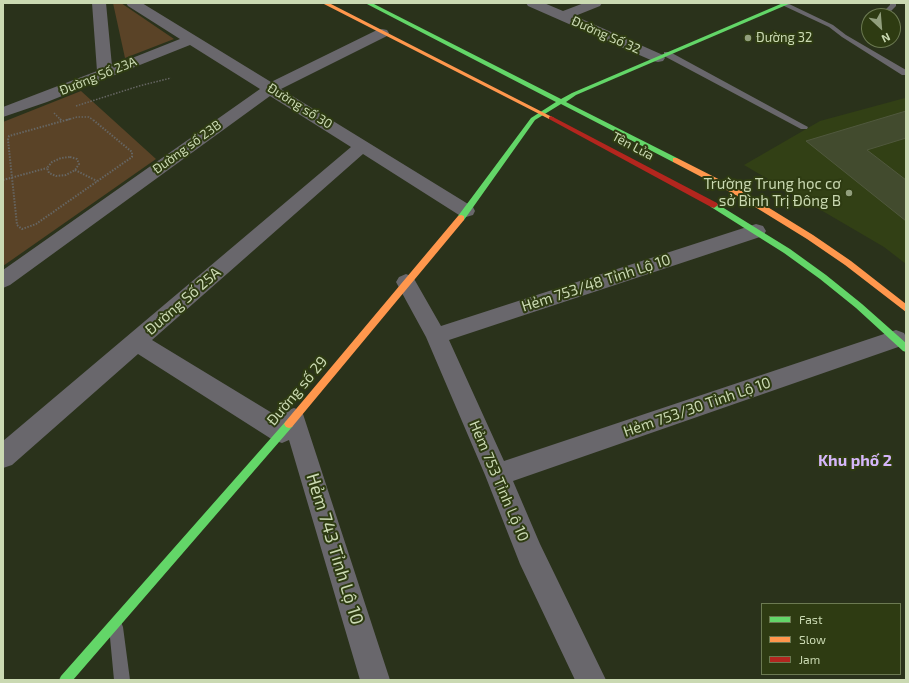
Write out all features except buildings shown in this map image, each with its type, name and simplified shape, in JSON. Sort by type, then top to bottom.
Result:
[{"type":"main road","name":"Tên Lửa","points":[[325,3],[542,113],[684,188],[756,231],[823,277],[901,343]]},
{"type":"main road","name":"Tên Lửa","points":[[368,3],[703,173],[774,213],[848,263],[906,309]]},
{"type":"main road","points":[[561,101],[662,56],[786,4]]},
{"type":"main road","name":"Đường số 29","points":[[65,680],[288,425],[466,211],[533,120],[561,101]]},
{"type":"street","points":[[99,3],[105,73]]},
{"type":"street","name":"Đường số 30","points":[[133,3],[363,145],[466,211]]},
{"type":"street","name":"Đường Số 32","points":[[533,3],[662,56]]},
{"type":"street","points":[[564,16],[595,3]]},
{"type":"street","name":"Đường số 23B","points":[[3,280],[270,88],[382,33]]},
{"type":"street","name":"Đường Số 23A","points":[[3,112],[41,99],[192,39]]},
{"type":"street","name":"Đường Số 25A","points":[[3,457],[363,145]]},
{"type":"street","name":"Hẻm 753/48 Tỉnh Lộ 10","points":[[436,336],[756,231]]},
{"type":"street","name":"Hẻm 753 Tỉnh Lộ 10","points":[[406,282],[436,336],[498,475],[530,554],[591,680]]},
{"type":"street","points":[[137,342],[288,425]]},
{"type":"street","name":"Hẻm 753/30 Tỉnh Lộ 10","points":[[498,475],[901,343]]},
{"type":"street","name":"Hẻm 743 Tỉnh Lộ 10","points":[[288,425],[375,680]]},
{"type":"lane","points":[[786,4],[831,26],[844,36],[905,73]]},
{"type":"lane","points":[[662,56],[804,127]]},
{"type":"lane","points":[[115,623],[122,680]]},
{"type":"path","points":[[74,106],[171,78]]},
{"type":"path","points":[[54,113],[61,111]]},
{"type":"path","points":[[77,117],[89,117],[132,152],[132,157],[98,181],[36,224],[22,229],[17,225],[11,178],[9,136],[77,117]]},
{"type":"path","points":[[3,180],[47,168],[56,160],[70,157],[78,159],[79,164],[75,170],[66,174],[56,176],[48,173],[47,168]]},
{"type":"path","points":[[75,170],[98,181]]},
{"type":"shaded area","points":[[113,3],[121,3],[174,39],[125,58]]},
{"type":"shaded area","points":[[81,91],[156,159],[3,266],[3,122]]},
{"type":"shaded area","name":"Trường Trung học cơ sở Bình Trị Đông B","points":[[906,91],[906,264],[884,247],[744,165],[820,121],[905,98]]},
{"type":"traffic: fast","points":[[368,3],[675,160]]},
{"type":"traffic: fast","points":[[461,218],[533,119],[574,94],[788,3]]},
{"type":"traffic: fast","points":[[714,205],[787,251],[823,277],[859,306],[906,348]]},
{"type":"traffic: fast","points":[[65,680],[289,424]]},
{"type":"traffic: slow","points":[[325,3],[551,118]]},
{"type":"traffic: slow","points":[[675,160],[737,192],[810,237],[848,263],[906,309]]},
{"type":"traffic: slow","points":[[289,424],[461,218]]},
{"type":"traffic: jam","points":[[551,118],[714,205]]},
{"type":"place","name":"Đường 32","points":[[748,38]]},
{"type":"place","name":"Trường Trung học cơ sở Bình Trị Đông B","points":[[849,193]]},
{"type":"district","name":"Khu phố 2","points":[[855,461]]}]
